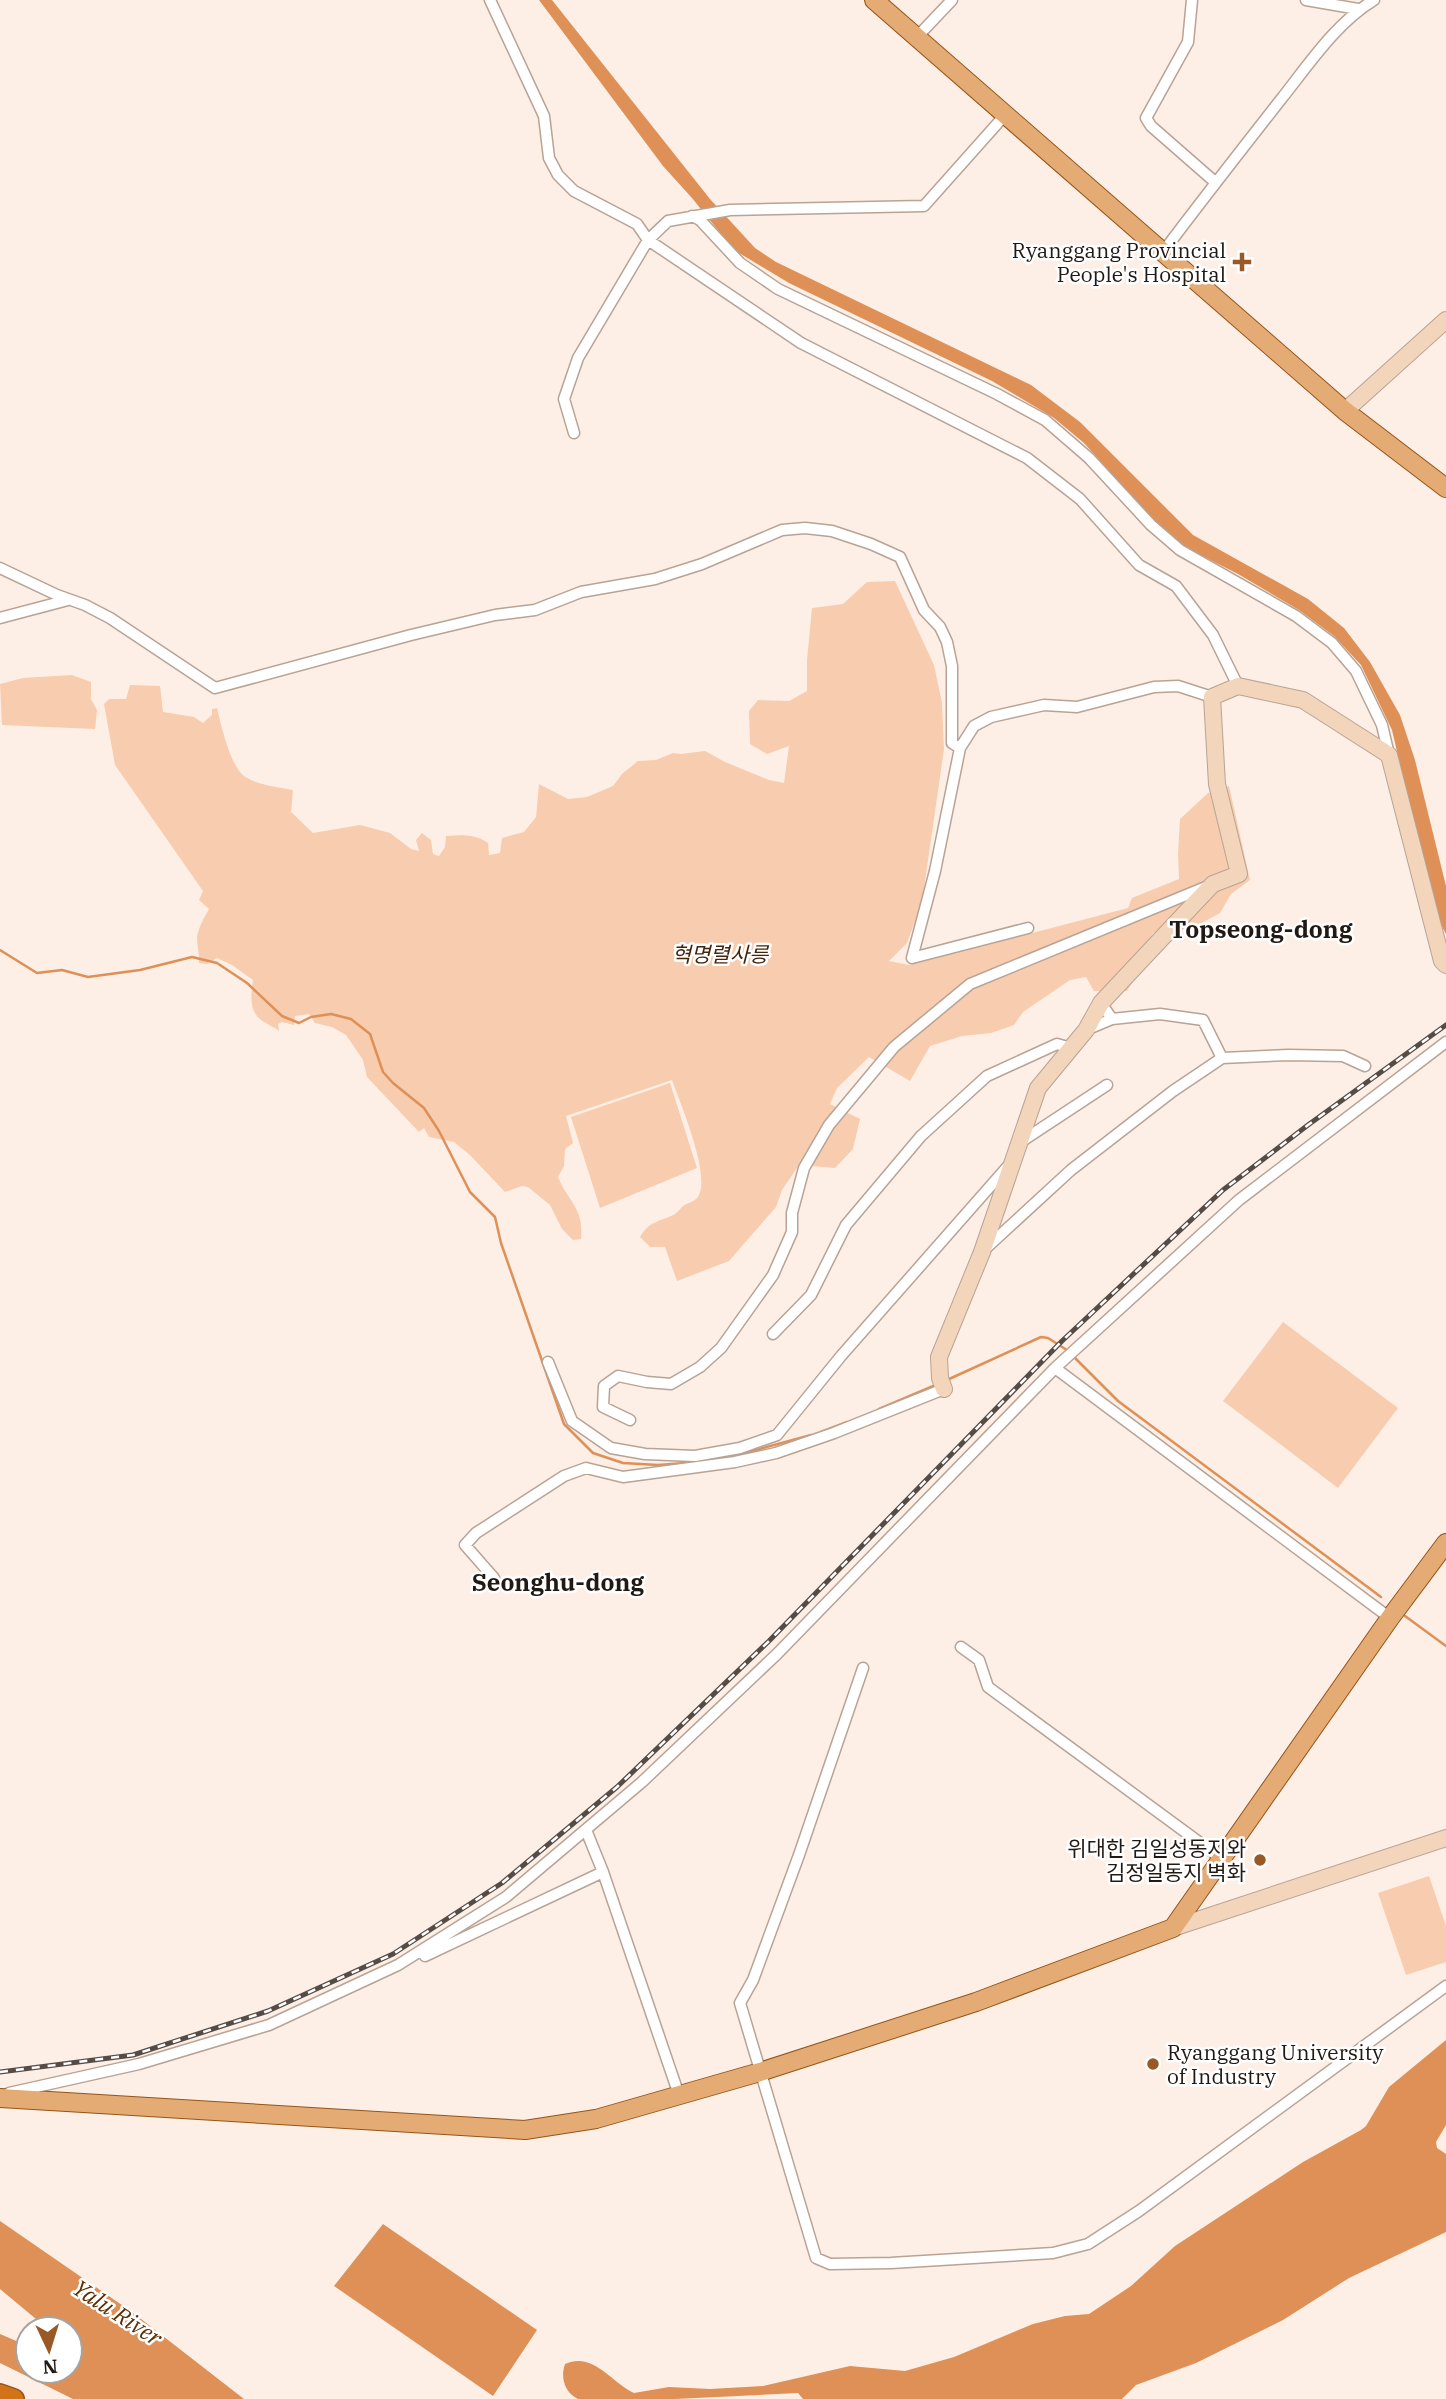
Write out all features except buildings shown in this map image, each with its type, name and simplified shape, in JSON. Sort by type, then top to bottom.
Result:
[{"type":"highway","points":[[0,2394],[14,2399]]},
{"type":"main road","points":[[874,0],[1345,411],[1446,488]]},
{"type":"main road","points":[[0,2097],[525,2130],[596,2119],[760,2072],[976,2002],[1173,1928],[1390,1618],[1446,1543]]},
{"type":"street","points":[[490,0],[544,116],[549,158],[558,175],[574,191],[637,224],[648,240],[801,343],[1027,458],[1080,499],[1139,565],[1176,586],[1213,635],[1238,686]]},
{"type":"street","points":[[917,37],[952,0]]},
{"type":"street","points":[[1192,0],[1188,42],[1146,118],[1215,182]]},
{"type":"street","points":[[1306,0],[1358,9]]},
{"type":"street","points":[[1163,252],[1307,66],[1358,9],[1374,0]]},
{"type":"street","points":[[574,433],[564,400],[578,358],[648,240],[668,221],[730,209],[924,206],[1005,115]]},
{"type":"street","points":[[694,215],[740,263],[778,289],[985,388],[1045,420],[1089,458],[1151,525],[1180,550],[1296,616],[1332,643],[1356,671],[1382,725],[1442,961],[1446,965]]},
{"type":"street","points":[[1345,411],[1446,320]]},
{"type":"street","points":[[0,568],[110,618],[215,688],[411,635],[495,615],[535,610],[581,592],[655,579],[702,565],[782,530],[804,528],[832,531],[900,557],[924,610],[940,627],[947,642],[952,666],[952,743],[960,748]]},
{"type":"street","points":[[0,618],[70,599]]},
{"type":"street","points":[[1028,928],[912,958],[935,871],[960,748],[974,726],[991,717],[1044,705],[1077,707],[1154,687],[1178,686],[1212,697],[1238,686],[1303,700],[1389,755]]},
{"type":"street","points":[[630,1420],[603,1407],[604,1386],[618,1376],[671,1384],[700,1367],[721,1348],[773,1275],[792,1233],[792,1213],[804,1168],[829,1125],[894,1047],[970,984],[1239,874],[1217,784],[1212,697]]},
{"type":"street","points":[[494,1578],[465,1545],[476,1533],[564,1476],[586,1468],[623,1477],[735,1462],[776,1452],[834,1433],[942,1383],[939,1357],[982,1252],[1038,1088],[1086,1030],[1101,1003],[1213,884]]},
{"type":"street","points":[[1101,1003],[1112,1019]]},
{"type":"street","points":[[1086,1030],[1112,1019],[1160,1014],[1203,1020],[1222,1058]]},
{"type":"street","points":[[398,1965],[506,1897],[642,1782],[776,1654],[1070,1353],[1239,1200],[1399,1075],[1446,1042]]},
{"type":"street","points":[[773,1334],[811,1295],[846,1225],[921,1136],[987,1076],[1057,1044],[1070,1048]]},
{"type":"street","points":[[982,1252],[1071,1170],[1173,1091],[1222,1058],[1343,1056],[1364,1066]]},
{"type":"street","points":[[1019,1143],[1107,1085]]},
{"type":"street","points":[[548,1362],[572,1421],[611,1448],[645,1454],[695,1456],[740,1448],[777,1435],[841,1356],[1013,1161]]},
{"type":"street","points":[[1055,1368],[1390,1618]]},
{"type":"street","points":[[961,1647],[979,1660],[988,1687],[1222,1859]]},
{"type":"street","points":[[863,1668],[767,1943],[753,1980],[740,2003],[816,2258],[830,2264],[866,2264],[1054,2253],[1088,2244],[1139,2211],[1446,1986]]},
{"type":"street","points":[[586,1830],[680,2095]]},
{"type":"street","points":[[1173,1928],[1446,1838]]},
{"type":"street","points":[[0,2097],[139,2064],[268,2025],[603,1872]]},
{"type":"green space","name":"혁명렬사릉","points":[[895,581],[934,665],[942,703],[944,749],[922,902],[907,943],[889,961],[909,965],[1128,908],[1132,898],[1179,879],[1180,819],[1208,793],[1229,786],[1250,880],[1231,894],[1220,913],[1196,926],[1153,933],[1127,991],[1094,991],[1086,977],[1070,980],[1023,1012],[1014,1025],[991,1033],[962,1036],[930,1046],[910,1081],[869,1057],[837,1088],[830,1104],[860,1119],[853,1149],[835,1168],[799,1165],[782,1190],[776,1207],[729,1261],[677,1281],[665,1247],[650,1247],[640,1237],[652,1224],[675,1214],[696,1199],[701,1188],[694,1140],[672,1080],[566,1116],[573,1143],[565,1149],[564,1166],[558,1177],[580,1220],[581,1239],[573,1240],[562,1229],[550,1205],[528,1187],[522,1186],[505,1192],[454,1142],[429,1137],[424,1128],[419,1132],[367,1077],[363,1060],[346,1035],[332,1027],[315,1023],[309,1014],[295,1016],[294,1025],[282,1022],[278,1024],[279,1031],[255,1013],[252,1003],[253,980],[217,958],[207,964],[199,963],[198,934],[209,909],[199,900],[203,891],[115,765],[104,704],[109,699],[126,699],[130,685],[160,686],[163,712],[194,717],[203,723],[212,715],[212,709],[217,708],[227,744],[239,771],[255,782],[293,790],[291,812],[313,833],[360,825],[390,833],[411,849],[419,851],[416,840],[422,833],[431,840],[433,854],[439,856],[445,847],[446,836],[468,836],[488,843],[489,855],[500,853],[502,838],[524,832],[536,817],[539,784],[568,799],[587,797],[613,786],[622,774],[638,761],[656,760],[673,753],[705,751],[769,780],[784,783],[789,746],[767,754],[750,744],[749,711],[758,700],[789,701],[807,691],[812,608],[843,604],[867,582]]},
{"type":"green space","points":[[72,675],[91,682],[91,699],[97,710],[95,729],[2,725],[0,684],[23,678]]},
{"type":"green space","points":[[670,1083],[697,1168],[600,1208],[571,1117]]},
{"type":"green space","points":[[1283,1322],[1398,1408],[1338,1488],[1223,1401]]},
{"type":"green space","points":[[1429,1876],[1446,1926],[1446,1962],[1406,1975],[1378,1893]]},
{"type":"water","points":[[539,0],[552,0],[710,199],[755,248],[776,262],[1031,385],[1080,422],[1193,535],[1308,599],[1344,628],[1370,662],[1400,715],[1415,760],[1446,886],[1446,934],[1438,919],[1425,871],[1392,730],[1361,665],[1334,636],[1299,610],[1183,546],[1154,521],[1084,443],[1054,418],[992,381],[789,283],[734,250],[663,166]]},
{"type":"water","points":[[1446,2040],[1446,2125],[1436,2142],[1437,2148],[1446,2154],[1446,2232],[1349,2278],[1283,2320],[1196,2363],[1136,2385],[1122,2399],[803,2399],[798,2393],[675,2399],[578,2399],[570,2393],[565,2384],[565,2364],[575,2361],[593,2365],[634,2393],[669,2387],[710,2389],[763,2386],[850,2366],[905,2371],[954,2357],[1033,2324],[1065,2316],[1089,2314],[1131,2286],[1175,2246],[1303,2162],[1361,2130],[1389,2087]]},
{"type":"water","name":"Yalu River","points":[[0,2221],[132,2312],[244,2399],[73,2399],[45,2385],[84,2385],[84,2315],[31,2315],[0,2289]]},
{"type":"water","points":[[383,2224],[537,2330],[493,2396],[334,2286]]},
{"type":"water","points":[[0,2334],[14,2340],[14,2370],[0,2363]]},
{"type":"waterway","points":[[0,950],[37,973],[62,970],[88,977],[140,970],[192,957],[217,963],[247,983],[282,1016],[299,1023],[311,1017],[331,1014],[351,1019],[370,1034],[383,1072],[424,1108],[439,1131],[470,1192],[495,1217],[501,1243],[564,1424],[593,1453],[623,1463],[685,1463]]},
{"type":"waterway","points":[[947,1380],[1041,1337],[1048,1338],[1070,1352]]},
{"type":"waterway","points":[[1074,1357],[1118,1401],[1381,1597]]},
{"type":"waterway","points":[[879,1409],[938,1384]]},
{"type":"waterway","points":[[821,1432],[847,1422]]},
{"type":"waterway","points":[[726,1458],[811,1435]]},
{"type":"waterway","points":[[1405,1616],[1446,1646]]},
{"type":"railway","points":[[0,2072],[133,2055],[268,2011],[393,1954],[502,1883],[617,1787],[769,1641],[1062,1341],[1223,1190],[1446,1025]]},
{"type":"place","name":"Ryanggang Provincial People's Hospital","points":[[1242,262]]},
{"type":"place","name":"위대한 김일성동지와 김정일동지 벽화","points":[[1260,1860]]},
{"type":"place","name":"Ryanggang University of Industry","points":[[1153,2064]]},
{"type":"district","name":"Topseong-dong","points":[[1261,929]]},
{"type":"district","name":"Seonghu-dong","points":[[558,1582]]}]
